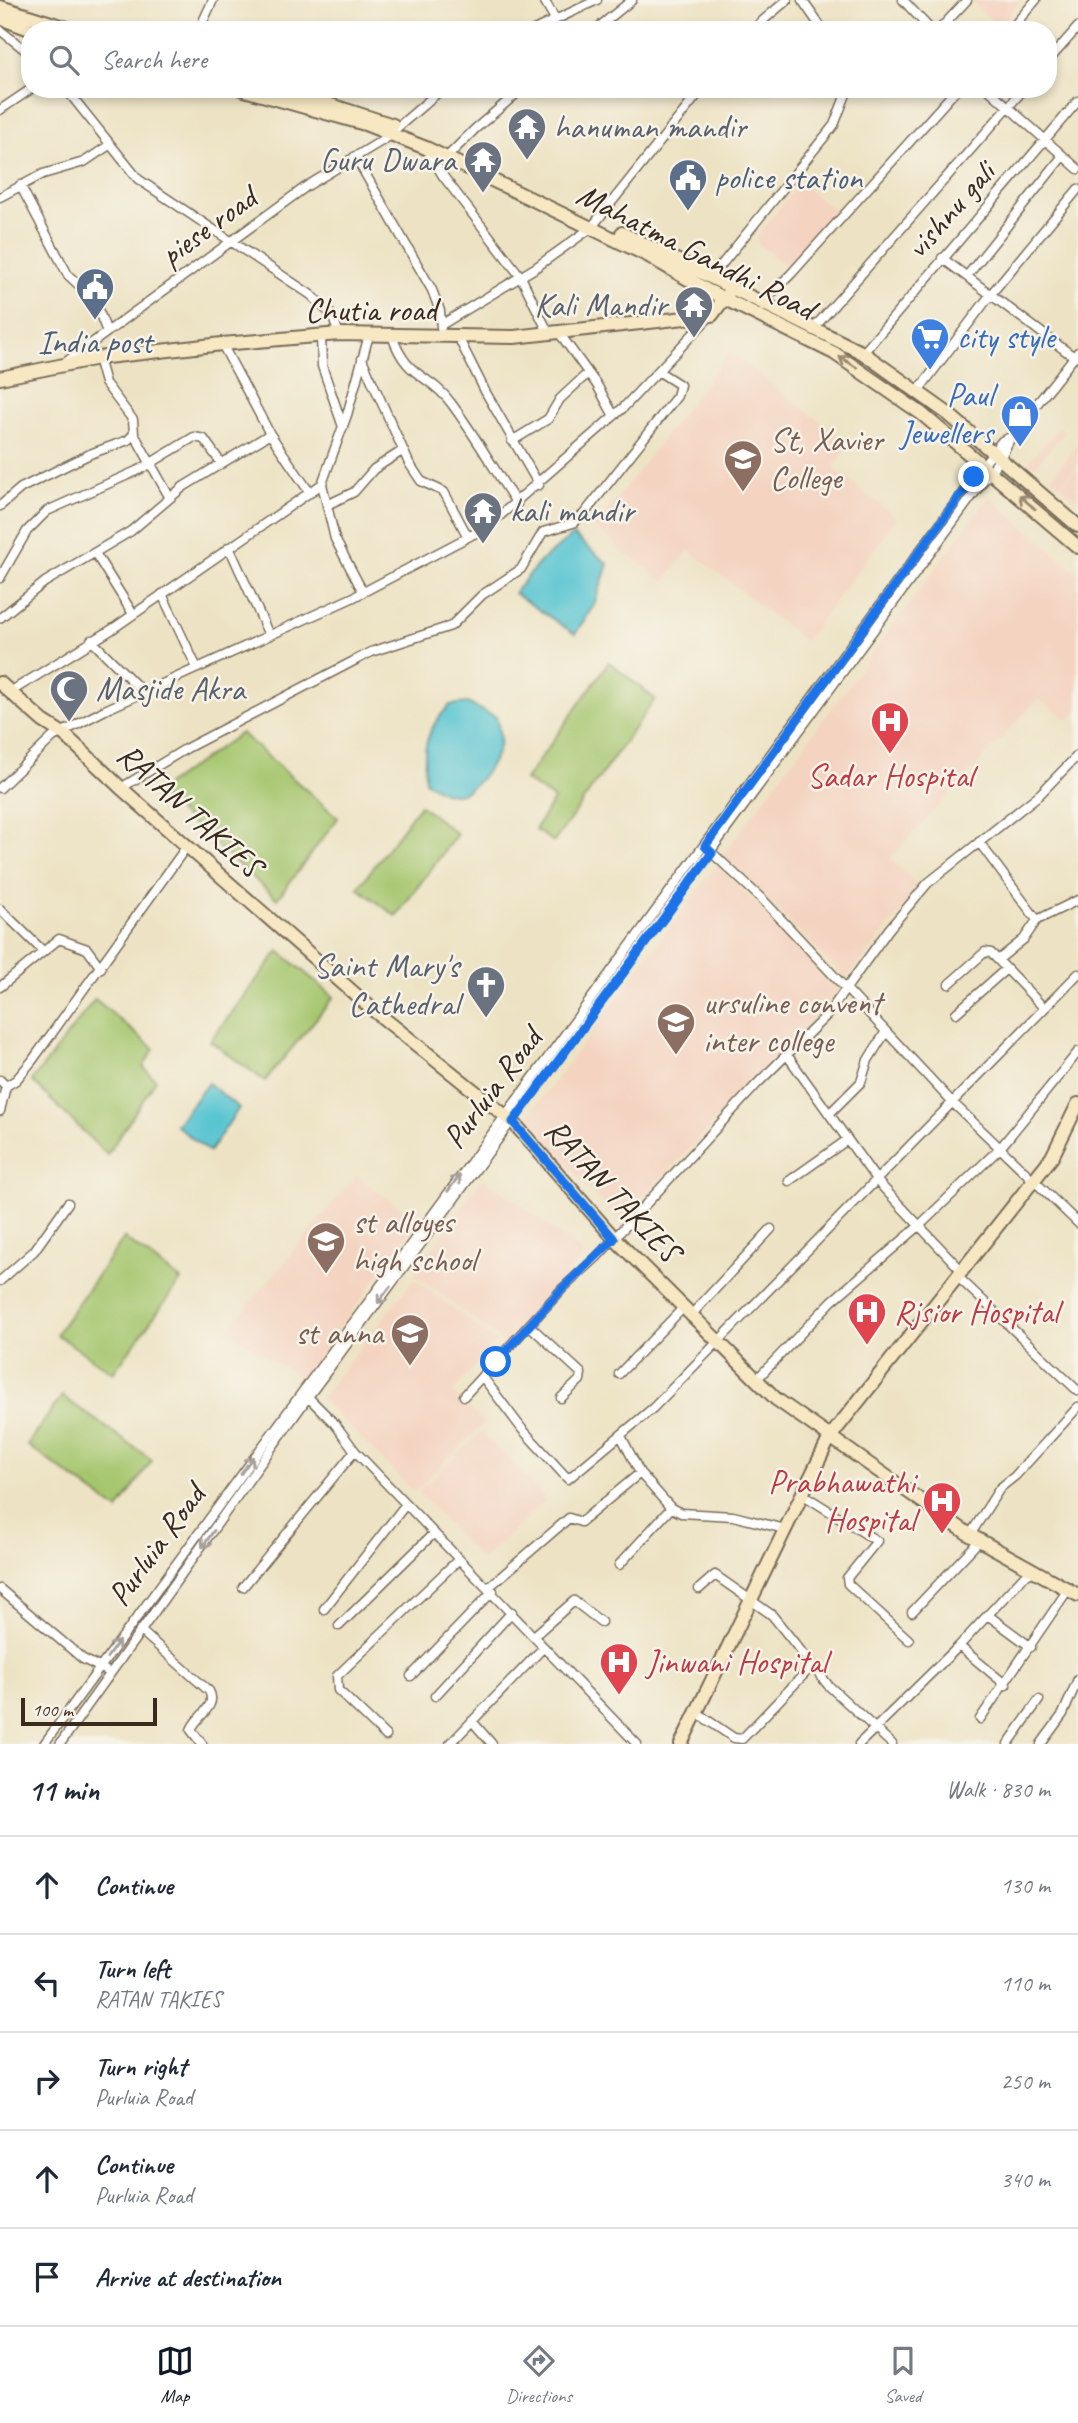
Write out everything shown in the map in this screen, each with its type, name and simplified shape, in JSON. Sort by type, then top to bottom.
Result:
[{"type":"main road","points":[[0,7],[44,21]]},
{"type":"main road","points":[[0,18],[21,26]]},
{"type":"main road","name":"Mahatma Gandhi Road","points":[[275,98],[396,130],[426,148],[449,154]]},
{"type":"main road","name":"Mahatma Gandhi Road","points":[[306,98],[396,130],[449,154],[710,279],[728,294],[761,304],[863,353],[918,391],[997,454],[1078,526]]},
{"type":"main road","name":"Mahatma Gandhi Road","points":[[593,224],[728,294],[873,377],[987,467],[1078,547]]},
{"type":"main road","points":[[712,314],[728,294]]},
{"type":"main road","name":"Chutia road","points":[[0,378],[98,358],[321,335],[392,335],[440,331],[458,337],[555,334],[712,314]]},
{"type":"main road","name":"RATAN TAKIES","points":[[5,688],[62,732],[121,788],[372,1009],[509,1119],[614,1238],[776,1399],[974,1538],[1072,1593]]},
{"type":"main road","points":[[681,1744],[830,1437],[1052,1157],[1076,1118],[1078,1104]]},
{"type":"street","points":[[203,21],[213,0]]},
{"type":"street","points":[[544,0],[555,19]]},
{"type":"street","points":[[551,21],[597,0]]},
{"type":"street","points":[[606,21],[632,0]]},
{"type":"street","points":[[762,21],[787,0]]},
{"type":"street","points":[[802,0],[817,21]]},
{"type":"street","points":[[947,21],[967,0]]},
{"type":"street","points":[[1018,21],[1036,0]]},
{"type":"street","points":[[904,1],[923,21]]},
{"type":"street","points":[[1057,51],[1078,27]]},
{"type":"street","points":[[0,30],[21,47]]},
{"type":"street","points":[[0,110],[21,96]]},
{"type":"street","points":[[73,98],[108,146],[138,179],[325,306],[339,334]]},
{"type":"street","name":"piese road","points":[[57,367],[307,186],[396,130],[432,98]]},
{"type":"street","points":[[449,154],[512,98]]},
{"type":"street","points":[[440,331],[593,224],[695,98]]},
{"type":"street","points":[[710,279],[834,125],[844,98]]},
{"type":"street","points":[[761,304],[791,275],[949,98]]},
{"type":"street","points":[[998,98],[1043,141],[1078,169]]},
{"type":"street","points":[[813,329],[1016,98]]},
{"type":"street","name":"vishnu gali","points":[[863,353],[1078,101]]},
{"type":"street","points":[[0,197],[43,174],[84,162],[108,146]]},
{"type":"street","points":[[426,148],[443,176],[522,276],[555,334],[588,373],[614,416]]},
{"type":"street","points":[[355,156],[439,304],[440,331]]},
{"type":"street","points":[[967,276],[1062,157]]},
{"type":"street","points":[[20,185],[68,275],[94,299],[107,332]]},
{"type":"street","points":[[918,391],[991,294],[1078,189]]},
{"type":"street","points":[[942,258],[1076,355],[1011,437],[1002,441],[997,454],[987,467]]},
{"type":"street","points":[[0,788],[62,732],[363,592],[468,537],[517,504],[614,416],[712,314]]},
{"type":"street","points":[[321,335],[322,366],[343,427]]},
{"type":"street","points":[[5,688],[133,614],[322,484],[343,427],[369,335]]},
{"type":"street","points":[[392,335],[397,353],[412,372],[451,402],[517,504]]},
{"type":"street","points":[[458,337],[538,485]]},
{"type":"street","points":[[222,344],[270,434],[310,492]]},
{"type":"street","points":[[98,358],[104,383],[133,420],[134,434],[170,498]]},
{"type":"street","points":[[362,359],[402,451],[421,481],[444,492],[468,537]]},
{"type":"street","points":[[121,788],[187,748],[371,652],[455,623],[482,595],[521,569],[542,532],[573,523],[584,514],[677,396],[680,386],[659,371]]},
{"type":"street","points":[[512,441],[548,419],[560,400],[588,373]]},
{"type":"street","points":[[0,506],[21,488],[90,454],[128,440],[134,434]]},
{"type":"street","points":[[0,618],[45,582],[131,531],[170,498],[270,434]]},
{"type":"street","points":[[0,578],[27,531],[47,511],[152,462],[188,439],[199,437],[208,443],[221,463]]},
{"type":"street","points":[[328,504],[354,492],[374,468],[402,451]]},
{"type":"street","name":"Purluia Road","points":[[509,1119],[705,846],[987,467]]},
{"type":"street","name":"Purluia Road","points":[[44,1744],[509,1119],[712,853],[987,467]]},
{"type":"street","points":[[322,484],[335,539],[363,592]]},
{"type":"street","points":[[229,547],[270,635]]},
{"type":"street","points":[[95,553],[133,614]]},
{"type":"street","points":[[162,594],[197,668]]},
{"type":"street","points":[[91,640],[144,693]]},
{"type":"street","points":[[464,1396],[827,1015],[889,929],[928,883],[1040,794],[1078,755]]},
{"type":"street","points":[[979,842],[1037,920]]},
{"type":"street","points":[[0,1111],[3,1083],[23,1071],[101,968],[187,846]]},
{"type":"street","points":[[705,846],[764,901],[952,1102],[1078,1223]]},
{"type":"street","points":[[999,960],[1024,939],[1037,920],[1078,900]]},
{"type":"street","points":[[0,909],[43,951]]},
{"type":"street","points":[[0,987],[59,939],[66,939],[87,949],[101,968]]},
{"type":"street","points":[[949,984],[985,952],[991,953],[1044,1008]]},
{"type":"street","points":[[956,1013],[1006,969]]},
{"type":"street","points":[[482,1376],[522,1429],[568,1479],[621,1436],[718,1342],[878,1182],[952,1102],[1078,974]]},
{"type":"street","points":[[829,1114],[861,1082],[867,1060],[885,1033]]},
{"type":"street","points":[[756,1380],[832,1301],[918,1227],[1001,1147],[1078,1052]]},
{"type":"street","points":[[787,1055],[878,1182],[960,1274],[1078,1391]]},
{"type":"street","points":[[789,1181],[846,1140]]},
{"type":"street","points":[[0,1281],[34,1251],[68,1203]]},
{"type":"street","points":[[619,1374],[771,1229]]},
{"type":"street","points":[[530,1325],[581,1373],[580,1380],[561,1398]]},
{"type":"street","points":[[305,1394],[335,1424],[355,1451],[491,1589],[637,1744]]},
{"type":"street","name":"Purluia Road","points":[[60,1744],[305,1394]]},
{"type":"street","points":[[912,1612],[974,1538],[1000,1488],[1015,1476],[1078,1407]]},
{"type":"street","points":[[621,1436],[640,1473],[671,1508],[681,1513],[733,1516],[785,1529]]},
{"type":"street","points":[[243,1587],[322,1487],[355,1451]]},
{"type":"street","points":[[411,1676],[491,1589],[569,1518],[581,1522],[640,1473]]},
{"type":"street","points":[[802,1494],[877,1541],[847,1578],[848,1584],[909,1640]]},
{"type":"street","points":[[324,1609],[406,1504]]},
{"type":"street","points":[[619,1564],[671,1508]]},
{"type":"street","points":[[339,1626],[434,1533]]},
{"type":"street","points":[[386,1736],[338,1690],[335,1683],[337,1676],[459,1559]]},
{"type":"street","points":[[859,1744],[989,1616],[1023,1577],[1032,1572]]},
{"type":"street","points":[[699,1589],[715,1575],[752,1598],[772,1615],[849,1707],[892,1744]]},
{"type":"street","points":[[0,1589],[83,1659],[110,1673]]},
{"type":"street","points":[[980,1719],[1072,1593]]},
{"type":"street","points":[[534,1635],[574,1601],[601,1622]]},
{"type":"street","points":[[435,1696],[512,1612]]},
{"type":"street","points":[[989,1616],[1031,1647]]},
{"type":"street","points":[[140,1630],[209,1691],[211,1704],[191,1730],[202,1744]]},
{"type":"street","points":[[959,1646],[1006,1685]]},
{"type":"street","points":[[450,1744],[544,1647]]},
{"type":"street","points":[[696,1713],[738,1742],[812,1666]]},
{"type":"street","points":[[1041,1744],[1063,1714],[1078,1679]]},
{"type":"street","points":[[1008,1744],[1039,1700]]},
{"type":"street","points":[[472,1721],[492,1744]]},
{"type":"shaded area","points":[[969,0],[1022,0],[1003,21],[993,21]]},
{"type":"shaded area","points":[[800,183],[839,214],[791,270],[758,244],[757,236]]},
{"type":"shaded area","name":"St, Xavier College","points":[[730,352],[850,445],[833,468],[897,518],[805,641],[689,550],[664,582],[594,528]]},
{"type":"shaded area","points":[[1059,427],[1065,432],[1034,467],[1029,462]]},
{"type":"shaded area","points":[[1078,445],[1078,465],[1061,485],[1051,478]]},
{"type":"shaded area","points":[[1078,467],[1078,500],[1062,486]]},
{"type":"shaded area","name":"Sadar Hospital","points":[[989,496],[1078,574],[1078,709],[1069,720],[1038,699],[890,858],[919,887],[847,980],[722,856]]},
{"type":"shaded area","name":"ursuline convent inter college","points":[[717,864],[840,990],[620,1221],[524,1122]]},
{"type":"shaded area","name":"st alloyes high school","points":[[356,1176],[418,1220],[303,1380],[227,1331]]},
{"type":"shaded area","points":[[483,1177],[585,1254],[506,1344],[414,1274]]},
{"type":"shaded area","name":"st anna","points":[[414,1279],[496,1341],[453,1392],[484,1423],[414,1492],[321,1398]]},
{"type":"shaded area","points":[[482,1432],[546,1500],[482,1560],[418,1492]]},
{"type":"green space","points":[[609,662],[655,699],[554,842],[535,830],[554,799],[525,780]]},
{"type":"green space","points":[[241,733],[338,818],[277,899],[156,792]]},
{"type":"green space","points":[[420,805],[457,834],[396,916],[358,888]]},
{"type":"green space","points":[[279,951],[334,997],[265,1081],[210,1041]]},
{"type":"green space","points":[[95,999],[154,1049],[143,1067],[156,1080],[107,1155],[32,1081]]},
{"type":"green space","points":[[124,1238],[181,1280],[113,1373],[56,1334]]},
{"type":"green space","points":[[62,1396],[152,1460],[118,1510],[27,1445]]},
{"type":"water","points":[[573,535],[608,564],[594,605],[575,634],[514,593],[540,562]]},
{"type":"water","points":[[467,703],[496,717],[500,734],[499,746],[492,762],[474,785],[461,793],[451,794],[425,781],[427,740],[435,723],[450,705]]},
{"type":"water","points":[[208,1083],[239,1108],[209,1152],[176,1125]]},
{"type":"place","name":"hanuman mandir","points":[[527,161]]},
{"type":"place","name":"Guru Dwara","points":[[483,194]]},
{"type":"place","name":"police station","points":[[688,212]]},
{"type":"place","name":"India post","points":[[95,321]]},
{"type":"place","name":"Kali Mandir","points":[[694,339]]},
{"type":"place","name":"city style","points":[[930,371]]},
{"type":"place","name":"Paul Jewellers","points":[[1020,448]]},
{"type":"place","name":"St, Xavier College","points":[[743,493]]},
{"type":"place","name":"kali mandir","points":[[483,545]]},
{"type":"place","name":"Masjide Akra","points":[[69,723]]},
{"type":"place","name":"Sadar Hospital","points":[[890,755]]},
{"type":"place","name":"Saint Mary's Cathedral","points":[[486,1019]]},
{"type":"place","name":"ursuline convent inter college","points":[[676,1056]]},
{"type":"place","name":"st alloyes high school","points":[[326,1275]]},
{"type":"place","name":"Rjsior Hospital","points":[[867,1346]]},
{"type":"place","name":"st anna","points":[[410,1367]]},
{"type":"place","name":"Prabhawathi Hospital","points":[[942,1535]]},
{"type":"place","name":"Jinwani Hospital","points":[[619,1696]]},
{"type":"route","points":[[496,1362],[563,1288],[614,1239],[513,1122],[712,853],[705,846],[974,477]]}]
